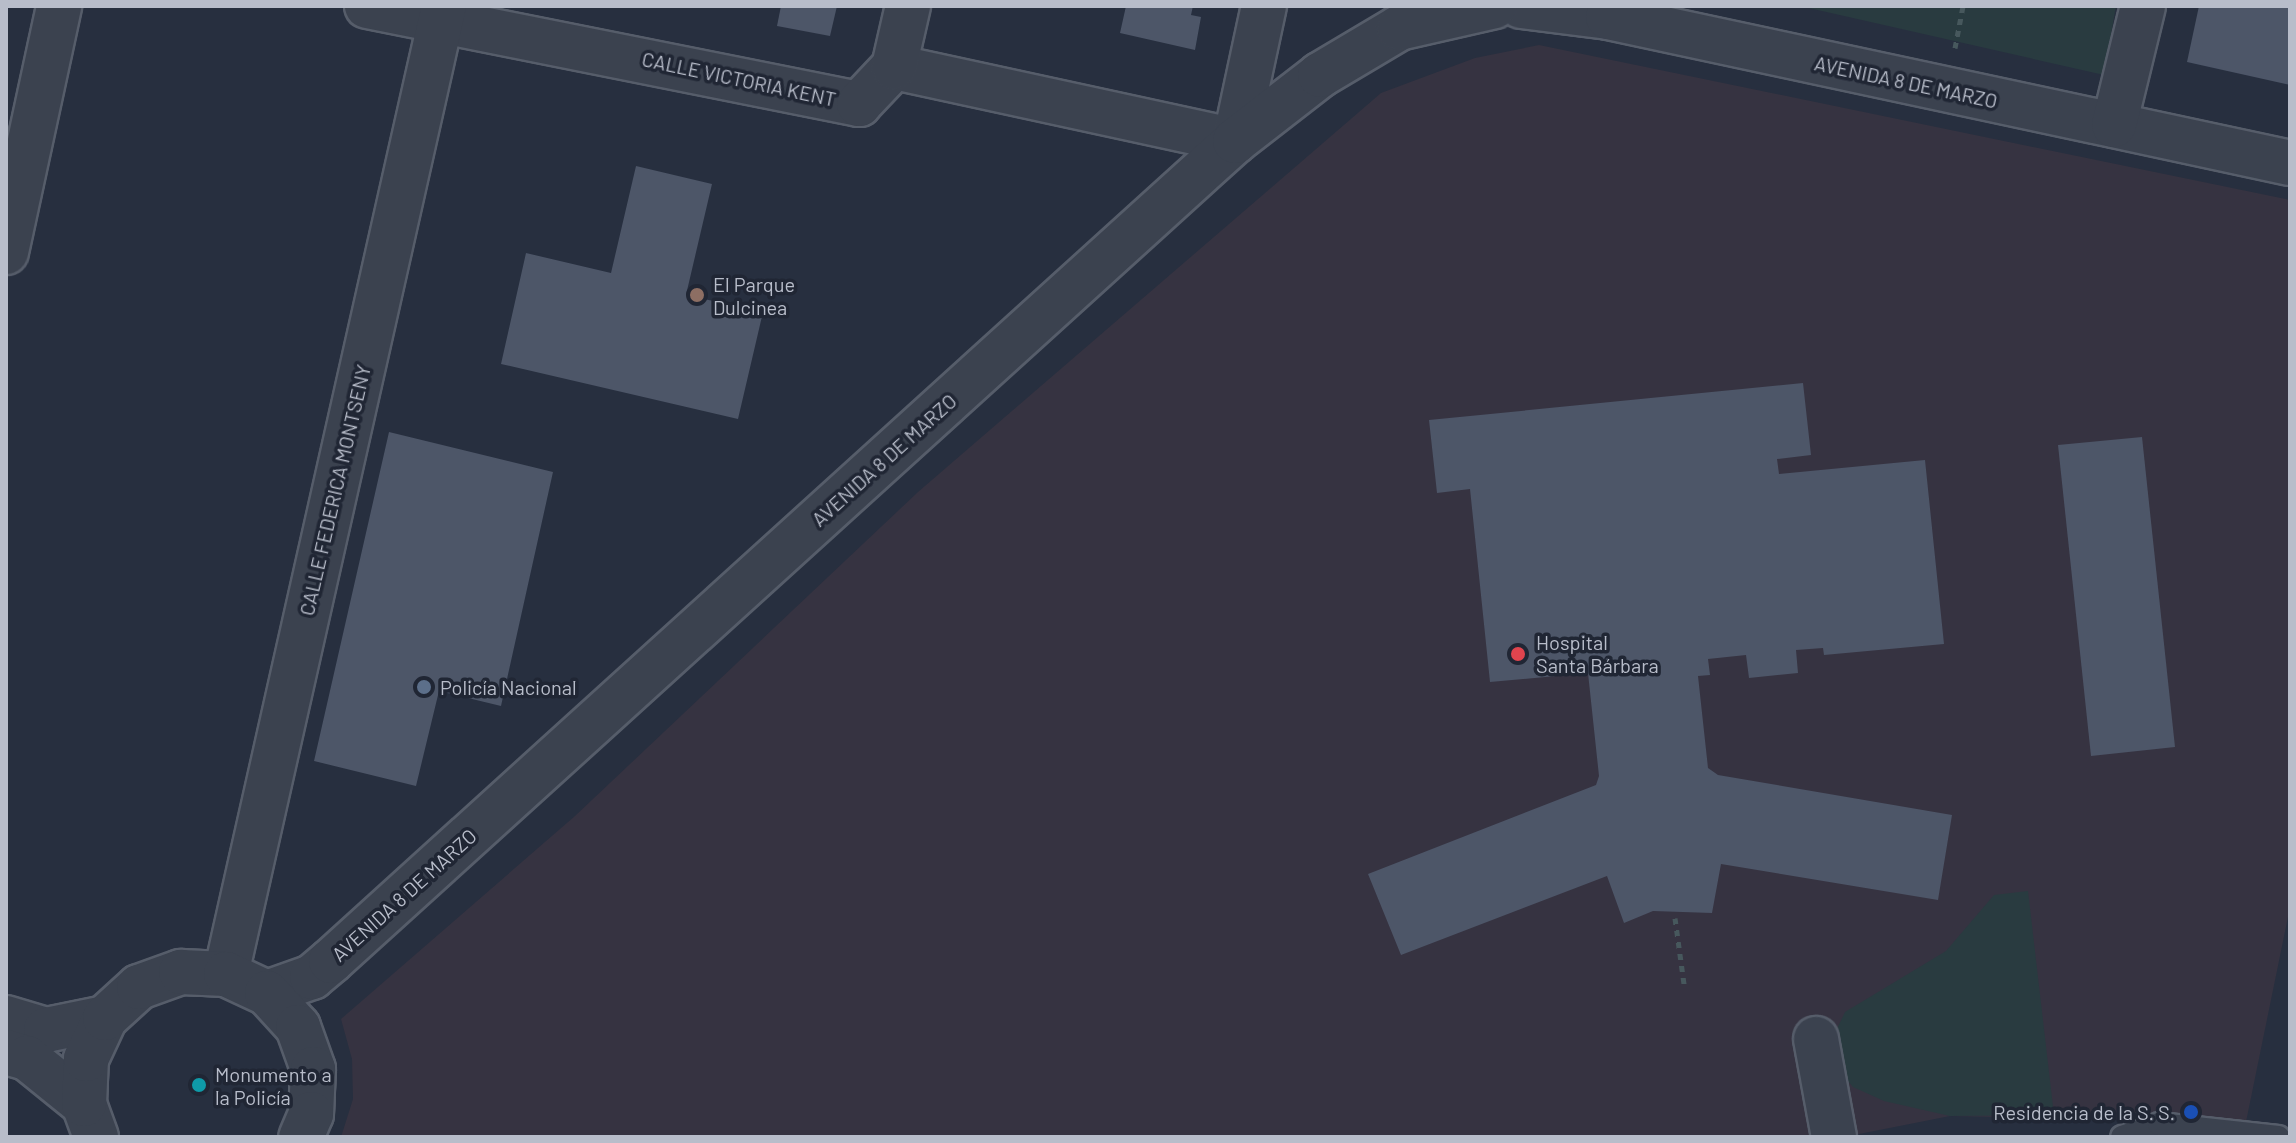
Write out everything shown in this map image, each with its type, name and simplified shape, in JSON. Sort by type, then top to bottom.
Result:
[{"type":"street","points":[[6,252],[59,6]]},
{"type":"street","name":"CALLE VICTORIA KENT","points":[[367,6],[442,12],[859,104],[894,67]]},
{"type":"street","points":[[908,6],[894,67],[1235,141],[1264,6]]},
{"type":"street","name":"AVENIDA 8 DE MARZO","points":[[267,993],[312,977],[1235,141],[1320,75],[1399,28],[1495,6]]},
{"type":"street","name":"AVENIDA 8 DE MARZO","points":[[1521,6],[1608,17],[2290,163]]},
{"type":"street","points":[[2114,125],[2143,6]]},
{"type":"street","name":"CALLE FEDERICA MONTSENY","points":[[226,974],[442,12]]},
{"type":"street","points":[[90,1120],[86,1059],[105,1018],[139,987],[181,972],[226,974],[267,993],[298,1027],[313,1069],[311,1114],[301,1137]]},
{"type":"street","name":"AVENIDA 8 DE MARZO","points":[[298,1027],[312,977]]},
{"type":"street","points":[[6,1018],[46,1030],[105,1018]]},
{"type":"street","points":[[1816,1039],[1834,1137]]},
{"type":"street","points":[[6,1052],[27,1058],[90,1120]]},
{"type":"lane","points":[[2122,1137],[2159,1124],[2278,1137]]},
{"type":"path","points":[[1675,918],[1684,984]]},
{"type":"shaded area","points":[[1800,6],[2116,6],[2104,75]]},
{"type":"shaded area","name":"Hospital Santa Bárbara","points":[[1539,45],[2290,200],[2290,907],[2246,1122],[1950,1116],[1844,1137],[341,1137],[353,1099],[352,1059],[341,1019],[575,816],[918,492],[1381,93],[1475,58]]},
{"type":"shaded area","points":[[2028,891],[2054,1115],[1950,1116],[1884,1101],[1853,1087],[1841,1073],[1835,1033],[1845,1012],[1946,951],[1994,895]]},
{"type":"building","points":[[781,6],[837,6],[830,36],[777,26]]},
{"type":"building","points":[[1126,6],[1193,6],[1191,15],[1201,17],[1195,50],[1120,33]]},
{"type":"building","points":[[2199,6],[2290,6],[2290,85],[2187,62]]},
{"type":"building","points":[[636,166],[712,184],[686,295],[763,312],[738,419],[501,364],[526,253],[611,273]]},
{"type":"building","points":[[1803,383],[1811,455],[1777,459],[1779,474],[1925,460],[1944,644],[1824,655],[1823,648],[1796,650],[1798,673],[1749,678],[1746,655],[1708,659],[1710,675],[1698,676],[1708,768],[1718,775],[1952,815],[1938,900],[1721,864],[1712,913],[1653,911],[1624,923],[1607,876],[1401,955],[1368,874],[1596,785],[1599,776],[1588,673],[1490,682],[1470,489],[1437,493],[1429,420]]},
{"type":"building","points":[[389,432],[553,472],[501,706],[439,691],[416,786],[314,761]]},
{"type":"building","points":[[2142,437],[2175,747],[2091,756],[2058,445]]},
{"type":"place","name":"El Parque Dulcinea","points":[[697,295]]},
{"type":"place","name":"Hospital Santa Bárbara","points":[[1518,654]]},
{"type":"place","name":"Policía Nacional","points":[[424,687]]},
{"type":"place","name":"Monumento a la Policía","points":[[199,1085]]},
{"type":"place","name":"Residencia de la S. S.","points":[[2191,1112]]}]
